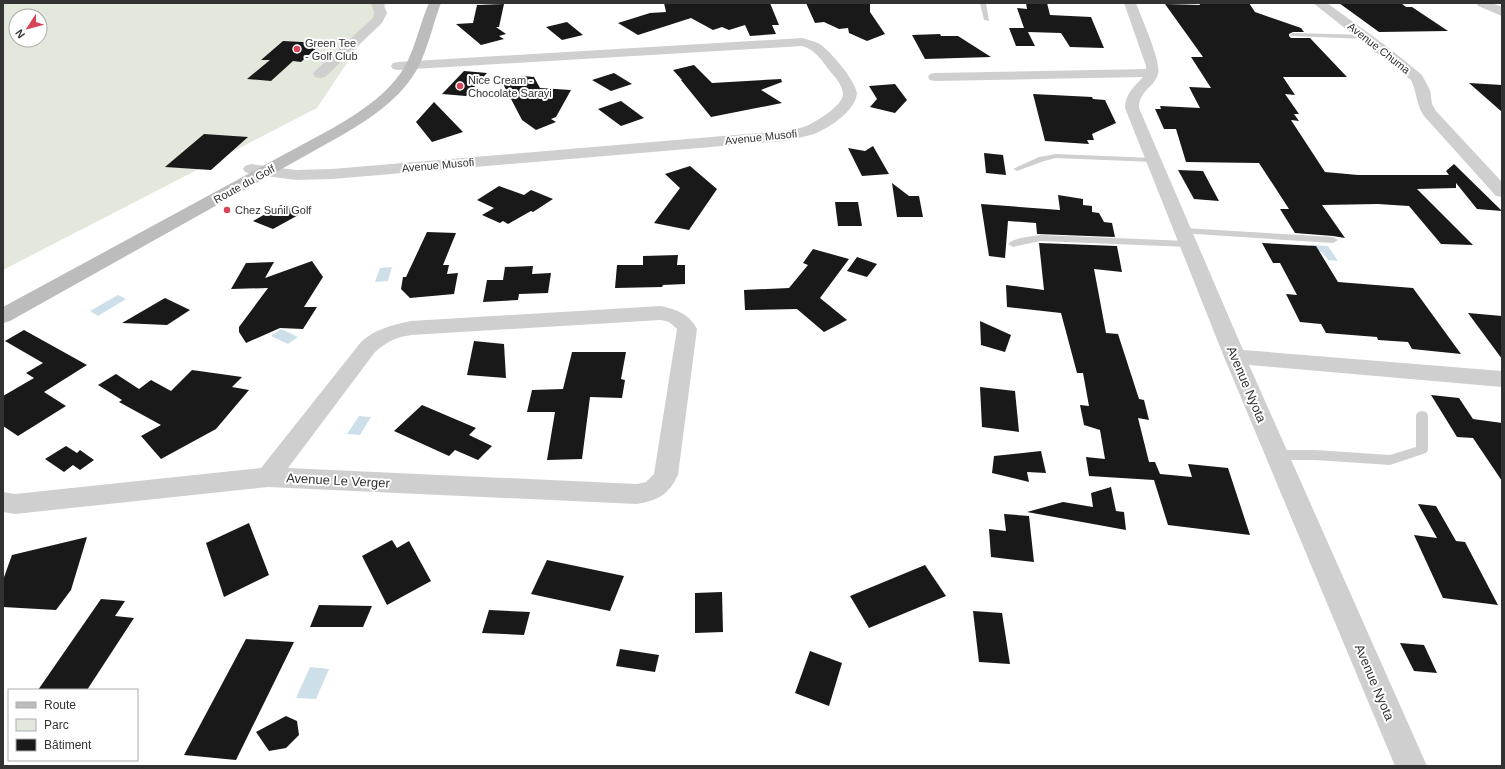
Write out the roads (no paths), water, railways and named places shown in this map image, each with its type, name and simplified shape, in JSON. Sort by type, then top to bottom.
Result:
[{"type":"main road","points":[[405,66],[424,3]]},
{"type":"main road","name":"Route du Golf","points":[[3,316],[258,171],[363,117],[391,93],[434,3]]},
{"type":"main road","points":[[3,301],[258,171]]},
{"type":"street","points":[[320,74],[378,20],[381,10],[377,3]]},
{"type":"street","points":[[934,77],[1152,73],[1153,66],[1130,3]]},
{"type":"street","name":"Avenue Chuma","points":[[1320,3],[1366,37],[1417,78],[1423,90],[1425,104],[1429,113],[1502,192]]},
{"type":"street","points":[[1482,3],[1502,12]]},
{"type":"street","name":"Avenue Musofi","points":[[258,171],[296,175],[332,174],[792,134],[814,128],[843,106],[849,96],[850,90],[820,50],[814,46],[802,42],[405,66]]},
{"type":"street","name":"Avenue Nyota","points":[[1152,73],[1149,81],[1133,98],[1132,108],[1277,455],[1411,766]]},
{"type":"street","name":"Avenue Le Verger","points":[[3,502],[15,504],[268,477],[637,494],[654,490],[663,482],[666,475],[687,328],[685,324],[675,316],[661,314],[411,328],[390,333],[374,342],[368,348],[268,477]]},
{"type":"street","points":[[1236,357],[1502,379]]},
{"type":"lane","points":[[983,3],[987,20]]},
{"type":"lane","points":[[1293,35],[1366,37]]},
{"type":"lane","points":[[1017,169],[1042,158],[1056,156],[1153,160]]},
{"type":"lane","points":[[1013,244],[1040,238],[1186,237],[1333,240]]},
{"type":"lane","points":[[1277,455],[1315,455],[1390,460],[1422,450],[1422,415]]},
{"type":"place","name":"Green Tee - Golf Club","points":[[297,49]]},
{"type":"place","name":"Nice Cream - Chocolate Sarayi","points":[[460,86]]},
{"type":"place","name":"Chez Sunil Golf","points":[[227,210]]}]
